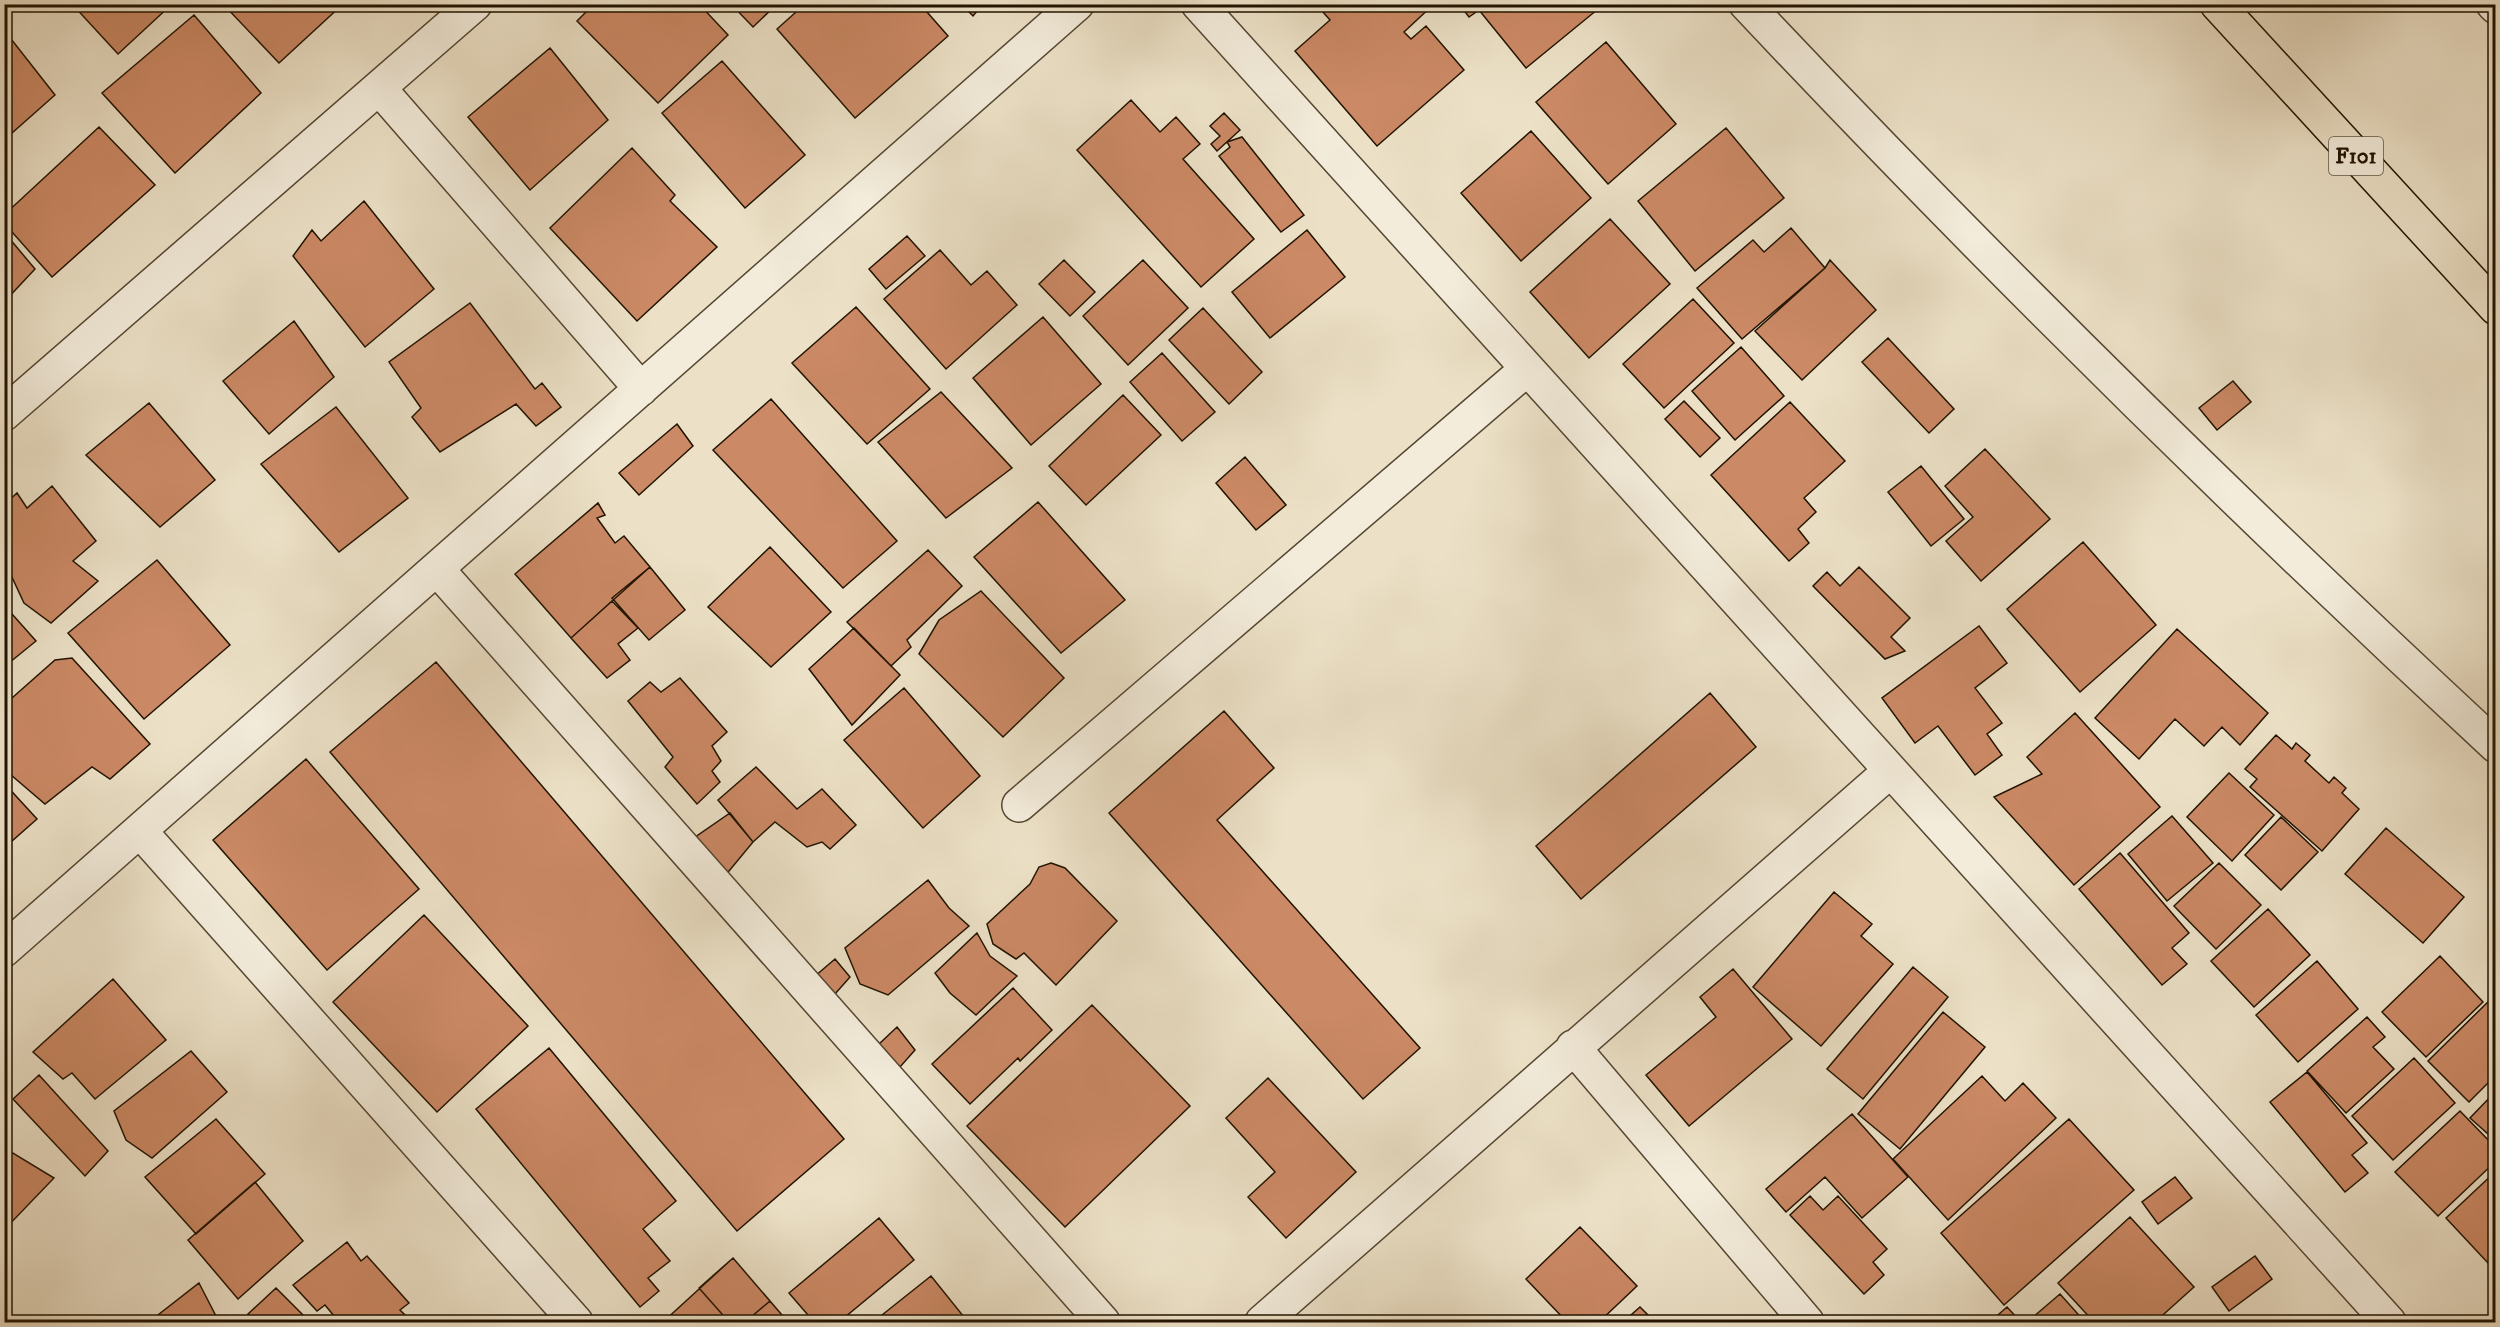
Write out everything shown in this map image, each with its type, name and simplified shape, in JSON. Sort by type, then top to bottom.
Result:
[{"type":"main road","name":"F101","points":[[2217,4],[2496,308]]},
{"type":"street","points":[[4,414],[475,4]]},
{"type":"street","points":[[4,950],[1077,4]]},
{"type":"street","points":[[1197,4],[2389,1323]]},
{"type":"street","points":[[1746,4],[1995,262],[2154,420],[2496,746]]},
{"type":"street","points":[[379,88],[641,389]]},
{"type":"street","points":[[1019,804],[1527,369]]},
{"type":"street","points":[[437,569],[1103,1323]]},
{"type":"street","points":[[1262,1323],[1573,1047],[1890,771]]},
{"type":"street","points":[[140,831],[576,1323]]},
{"type":"street","points":[[1573,1047],[1807,1323]]},
{"type":"building","points":[[72,4],[172,4],[118,54]]},
{"type":"building","points":[[223,4],[343,4],[279,63]]},
{"type":"building","points":[[594,4],[699,4],[728,35],[658,103],[577,21]]},
{"type":"building","points":[[731,4],[777,4],[753,27]]},
{"type":"building","points":[[805,4],[920,4],[948,36],[855,118],[777,29]]},
{"type":"building","points":[[961,4],[983,4],[973,16]]},
{"type":"building","points":[[1329,4],[1434,4],[1404,32],[1411,39],[1426,26],[1464,70],[1377,146],[1295,51],[1330,20],[1322,11]]},
{"type":"building","points":[[1459,4],[1603,5],[1526,68],[1479,10],[1469,17]]},
{"type":"building","points":[[194,15],[261,93],[175,173],[102,93]]},
{"type":"building","points":[[4,30],[55,95],[4,140]]},
{"type":"building","points":[[1606,42],[1676,124],[1608,184],[1536,102]]},
{"type":"building","points":[[550,48],[608,120],[530,190],[468,117]]},
{"type":"building","points":[[722,61],[805,155],[745,208],[662,113]]},
{"type":"building","points":[[1131,100],[1160,132],[1176,117],[1200,144],[1183,159],[1254,239],[1201,287],[1077,150]]},
{"type":"building","points":[[1224,113],[1240,130],[1217,151],[1211,144],[1220,136],[1210,126]]},
{"type":"building","points":[[99,127],[155,185],[52,277],[4,223],[4,215]]},
{"type":"building","points":[[1726,128],[1784,198],[1695,271],[1638,201]]},
{"type":"building","points":[[1531,131],[1591,198],[1521,261],[1461,193]]},
{"type":"building","points":[[1242,137],[1304,215],[1281,232],[1219,156],[1230,147],[1227,142]]},
{"type":"building","points":[[632,148],[675,195],[670,201],[717,247],[637,321],[550,228]]},
{"type":"building","points":[[364,201],[434,289],[365,347],[293,256],[312,230],[321,241]]},
{"type":"building","points":[[1610,219],[1670,284],[1589,358],[1530,292]]},
{"type":"building","points":[[1791,228],[1825,268],[1742,339],[1697,288],[1753,240],[1764,252]]},
{"type":"building","points":[[1307,230],[1345,277],[1270,338],[1232,292]]},
{"type":"building","points":[[4,232],[35,269],[4,302]]},
{"type":"building","points":[[907,236],[925,256],[886,289],[869,269]]},
{"type":"building","points":[[940,250],[971,285],[987,271],[1017,305],[946,369],[884,299]]},
{"type":"building","points":[[1064,260],[1095,292],[1070,316],[1039,284]]},
{"type":"building","points":[[1143,260],[1188,308],[1128,365],[1083,316]]},
{"type":"building","points":[[1830,260],[1876,310],[1802,380],[1755,331],[1825,268]]},
{"type":"building","points":[[1693,299],[1734,343],[1664,408],[1623,364]]},
{"type":"building","points":[[470,303],[535,389],[542,383],[561,407],[536,426],[516,404],[440,452],[412,417],[421,408],[389,362]]},
{"type":"building","points":[[856,307],[930,389],[867,444],[792,363]]},
{"type":"building","points":[[1203,308],[1262,372],[1229,404],[1169,340]]},
{"type":"building","points":[[1043,317],[1101,384],[1031,445],[973,378]]},
{"type":"building","points":[[294,321],[334,377],[269,434],[223,381]]},
{"type":"building","points":[[1888,338],[1954,409],[1929,433],[1862,362]]},
{"type":"building","points":[[1741,347],[1784,396],[1735,440],[1692,391]]},
{"type":"building","points":[[1162,353],[1215,412],[1182,441],[1130,382]]},
{"type":"building","points":[[2233,381],[2251,402],[2217,430],[2199,408]]},
{"type":"building","points":[[941,392],[1012,468],[946,518],[878,442]]},
{"type":"building","points":[[1123,395],[1161,435],[1086,505],[1049,466]]},
{"type":"building","points":[[771,399],[897,541],[843,588],[713,450]]},
{"type":"building","points":[[1684,401],[1720,438],[1700,457],[1665,419]]},
{"type":"building","points":[[1790,402],[1845,461],[1804,498],[1816,512],[1798,529],[1809,543],[1789,561],[1711,475]]},
{"type":"building","points":[[149,403],[215,480],[160,527],[86,455]]},
{"type":"building","points":[[336,407],[408,498],[339,552],[261,464]]},
{"type":"building","points":[[677,424],[693,446],[639,495],[619,473]]},
{"type":"building","points":[[1985,449],[2050,519],[1981,581],[1946,541],[1973,517],[1945,486]]},
{"type":"building","points":[[1245,457],[1286,505],[1256,530],[1216,483]]},
{"type":"building","points":[[1921,466],[1964,519],[1931,546],[1888,492]]},
{"type":"building","points":[[52,486],[96,541],[73,561],[98,581],[51,623],[24,603],[4,560],[4,505],[17,493],[27,508]]},
{"type":"building","points":[[1038,502],[1125,600],[1061,653],[974,557]]},
{"type":"building","points":[[598,503],[605,515],[597,518],[615,543],[624,536],[650,567],[571,638],[515,574]]},
{"type":"building","points":[[2083,542],[2156,625],[2080,692],[2007,609]]},
{"type":"building","points":[[770,547],[831,612],[771,667],[708,607]]},
{"type":"building","points":[[928,550],[962,586],[907,640],[911,647],[891,666],[847,622]]},
{"type":"building","points":[[157,560],[230,645],[144,719],[68,633]]},
{"type":"building","points":[[650,567],[685,610],[649,640],[612,598]]},
{"type":"building","points":[[1859,567],[1910,618],[1891,637],[1905,651],[1885,659],[1813,586],[1827,572],[1840,586]]},
{"type":"building","points":[[981,591],[1064,678],[1003,737],[919,654],[939,620]]},
{"type":"building","points":[[612,601],[638,628],[618,644],[630,660],[607,678],[571,638]]},
{"type":"building","points":[[4,605],[36,641],[4,667]]},
{"type":"building","points":[[1979,626],[2007,663],[1975,688],[2002,723],[1987,734],[2002,755],[1975,775],[1938,726],[1915,743],[1882,698]]},
{"type":"building","points":[[854,628],[900,675],[852,725],[809,669]]},
{"type":"building","points":[[2177,629],[2268,713],[2240,745],[2222,727],[2204,746],[2175,719],[2139,759],[2095,718]]},
{"type":"building","points":[[72,658],[150,744],[110,779],[92,767],[45,804],[4,769],[4,705],[55,660]]},
{"type":"building","points":[[436,662],[844,1139],[737,1231],[330,752]]},
{"type":"building","points":[[680,678],[727,732],[712,746],[721,761],[712,771],[720,782],[697,804],[665,767],[673,757],[628,701],[650,682],[661,692]]},
{"type":"building","points":[[904,688],[980,776],[923,828],[844,740]]},
{"type":"building","points":[[1710,693],[1756,747],[1581,899],[1536,846]]},
{"type":"building","points":[[1224,711],[1274,768],[1217,820],[1420,1048],[1363,1099],[1109,813]]},
{"type":"building","points":[[2075,713],[2160,807],[2074,885],[1994,797],[2042,774],[2027,757]]},
{"type":"building","points":[[2276,735],[2292,749],[2296,743],[2310,755],[2305,761],[2329,783],[2334,777],[2346,788],[2342,793],[2359,809],[2322,851],[2250,787],[2257,779],[2245,769]]},
{"type":"building","points":[[306,759],[419,889],[327,970],[213,840]]},
{"type":"building","points":[[756,767],[797,809],[822,789],[856,825],[830,849],[822,842],[807,847],[775,822],[753,842],[718,800]]},
{"type":"building","points":[[2229,773],[2274,815],[2232,861],[2187,817]]},
{"type":"building","points":[[4,783],[37,819],[4,848]]},
{"type":"building","points":[[730,813],[753,842],[724,877],[691,840]]},
{"type":"building","points":[[2172,816],[2213,863],[2167,901],[2128,854]]},
{"type":"building","points":[[2281,817],[2318,852],[2281,890],[2245,855]]},
{"type":"building","points":[[2386,828],[2464,897],[2423,943],[2345,874]]},
{"type":"building","points":[[2120,853],[2189,933],[2172,948],[2187,964],[2162,985],[2079,889]]},
{"type":"building","points":[[1051,863],[1065,868],[1117,921],[1056,985],[1024,953],[1016,959],[993,944],[987,924],[1030,884],[1039,867]]},
{"type":"building","points":[[2219,863],[2261,905],[2216,949],[2174,906]]},
{"type":"building","points":[[928,880],[949,908],[969,926],[888,995],[860,984],[845,948]]},
{"type":"building","points":[[1834,892],[1872,924],[1861,936],[1893,964],[1821,1046],[1753,987]]},
{"type":"building","points":[[2268,909],[2310,955],[2254,1007],[2211,961]]},
{"type":"building","points":[[424,915],[528,1026],[437,1112],[333,1002]]},
{"type":"building","points":[[977,933],[990,956],[1017,976],[976,1015],[950,993],[935,973]]},
{"type":"building","points":[[2440,956],[2483,1002],[2426,1057],[2382,1012]]},
{"type":"building","points":[[835,959],[850,977],[835,994],[814,977]]},
{"type":"building","points":[[2317,961],[2358,1009],[2298,1062],[2256,1015]]},
{"type":"building","points":[[1913,967],[1948,997],[1863,1099],[1827,1069]]},
{"type":"building","points":[[1733,969],[1792,1039],[1689,1126],[1646,1075],[1716,1017],[1700,997]]},
{"type":"building","points":[[113,979],[166,1040],[95,1099],[72,1073],[63,1079],[33,1052]]},
{"type":"building","points":[[1013,988],[1052,1030],[1020,1061],[1018,1058],[970,1104],[932,1064]]},
{"type":"building","points":[[2496,994],[2496,1075],[2469,1102],[2428,1061]]},
{"type":"building","points":[[1092,1005],[1190,1106],[1065,1227],[967,1126]]},
{"type":"building","points":[[1943,1012],[1985,1047],[1900,1149],[1858,1114]]},
{"type":"building","points":[[2367,1017],[2385,1037],[2373,1047],[2394,1069],[2346,1113],[2307,1071]]},
{"type":"building","points":[[897,1027],[915,1050],[900,1067],[878,1045]]},
{"type":"building","points":[[549,1048],[676,1201],[643,1229],[670,1261],[648,1278],[659,1291],[640,1307],[476,1109]]},
{"type":"building","points":[[191,1051],[227,1092],[152,1158],[126,1140],[114,1111]]},
{"type":"building","points":[[2414,1058],[2455,1103],[2393,1160],[2352,1116]]},
{"type":"building","points":[[2307,1072],[2367,1143],[2352,1155],[2368,1173],[2345,1192],[2270,1102]]},
{"type":"building","points":[[39,1075],[108,1151],[85,1176],[13,1099]]},
{"type":"building","points":[[1982,1076],[2005,1101],[2023,1083],[2056,1118],[1948,1220],[1893,1159]]},
{"type":"building","points":[[1268,1078],[1356,1172],[1286,1238],[1248,1197],[1275,1172],[1226,1118]]},
{"type":"building","points":[[2496,1091],[2496,1141],[2470,1118]]},
{"type":"building","points":[[2460,1111],[2496,1148],[2496,1161],[2438,1216],[2395,1172]]},
{"type":"building","points":[[1852,1114],[1908,1177],[1862,1218],[1825,1177],[1786,1212],[1766,1189]]},
{"type":"building","points":[[216,1119],[265,1174],[196,1234],[145,1177]]},
{"type":"building","points":[[2069,1119],[2134,1190],[2004,1305],[1941,1233]]},
{"type":"building","points":[[4,1147],[54,1178],[4,1230]]},
{"type":"building","points":[[2496,1171],[2496,1256],[2488,1263],[2446,1218]]},
{"type":"building","points":[[2175,1177],[2192,1198],[2158,1224],[2142,1202]]},
{"type":"building","points":[[255,1182],[303,1241],[238,1299],[188,1240]]},
{"type":"building","points":[[1810,1196],[1823,1210],[1838,1196],[1887,1249],[1873,1262],[1884,1275],[1864,1294],[1790,1215]]},
{"type":"building","points":[[2130,1217],[2194,1287],[2155,1322],[2094,1322],[2058,1283]]},
{"type":"building","points":[[879,1218],[914,1260],[839,1322],[814,1322],[789,1293]]},
{"type":"building","points":[[1580,1227],[1637,1286],[1599,1322],[1567,1322],[1526,1279]]},
{"type":"building","points":[[347,1242],[361,1261],[367,1256],[409,1303],[400,1310],[412,1322],[339,1322],[325,1305],[317,1311],[293,1285]]},
{"type":"building","points":[[2255,1256],[2272,1279],[2229,1311],[2212,1287]]},
{"type":"building","points":[[733,1258],[770,1301],[745,1322],[729,1322],[699,1288]]},
{"type":"building","points":[[733,1258],[788,1322],[663,1322]]},
{"type":"building","points":[[931,1276],[968,1322],[888,1322],[882,1315]]},
{"type":"building","points":[[199,1283],[216,1316],[225,1322],[149,1322]]},
{"type":"building","points":[[276,1288],[310,1322],[256,1322],[248,1314]]},
{"type":"building","points":[[2060,1294],[2085,1322],[2036,1322],[2032,1318]]},
{"type":"building","points":[[1640,1307],[1655,1322],[1623,1322]]},
{"type":"building","points":[[2007,1307],[2021,1322],[1990,1322]]}]
